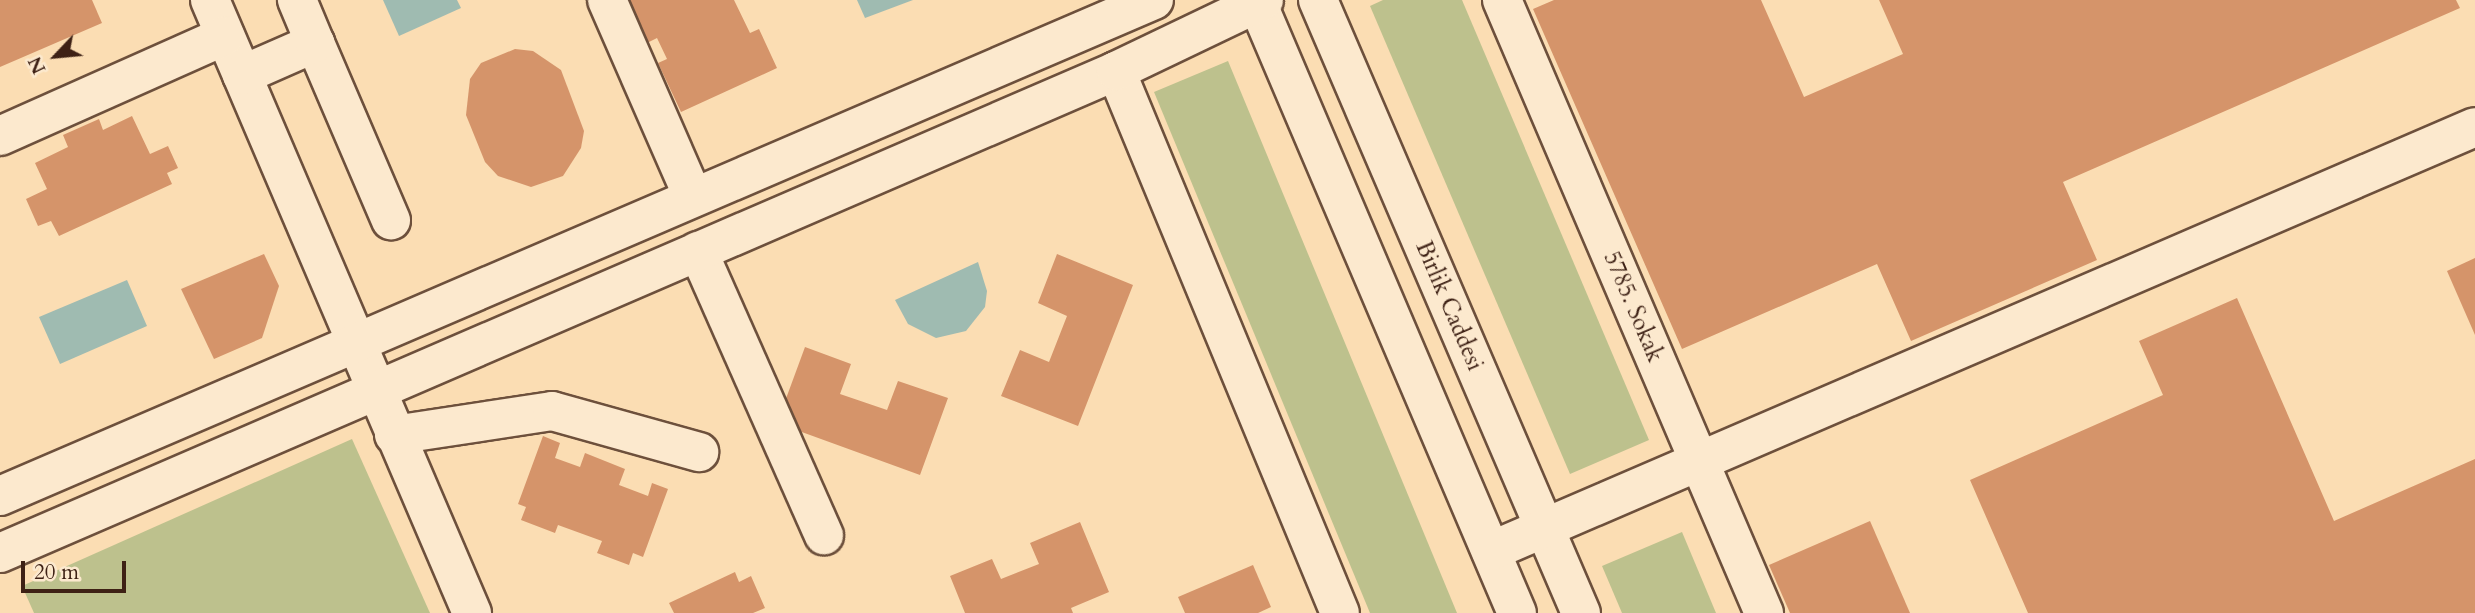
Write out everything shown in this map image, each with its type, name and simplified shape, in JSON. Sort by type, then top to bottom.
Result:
[{"type":"street","points":[[210,0],[472,613]]},
{"type":"street","points":[[297,0],[391,220]]},
{"type":"street","points":[[607,0],[693,197]]},
{"type":"street","points":[[0,496],[693,197],[1092,12],[1154,0]]},
{"type":"street","name":"Birlik Caddesi","points":[[1318,0],[1581,613]]},
{"type":"street","name":"5785. Sokak","points":[[1502,0],[1764,613]]},
{"type":"street","points":[[0,553],[1116,71],[1259,2],[1517,613]]},
{"type":"street","points":[[0,136],[225,36]]},
{"type":"street","points":[[242,75],[315,43]]},
{"type":"street","points":[[1116,71],[1340,613]]},
{"type":"street","points":[[1491,551],[1699,464],[2475,127]]},
{"type":"street","points":[[698,251],[824,534]]},
{"type":"street","points":[[394,435],[552,411],[699,452]]},
{"type":"green space","points":[[1383,0],[1462,0],[1649,440],[1570,474],[1370,6]]},
{"type":"green space","points":[[1228,61],[1457,613],[1370,613],[1154,92]]},
{"type":"green space","points":[[352,439],[430,613],[34,613],[22,586]]},
{"type":"green space","points":[[1682,532],[1716,613],[1622,613],[1602,566]]},
{"type":"water","points":[[383,0],[457,0],[461,8],[399,36]]},
{"type":"water","points":[[857,0],[913,0],[865,18]]},
{"type":"water","points":[[978,262],[987,291],[985,307],[966,331],[936,338],[908,324],[895,300]]},
{"type":"water","points":[[127,280],[147,326],[60,364],[39,317]]},
{"type":"building","points":[[0,0],[92,0],[102,23],[0,67]]},
{"type":"building","points":[[628,0],[734,0],[750,33],[759,29],[777,68],[681,112],[658,63],[667,59],[657,38],[647,43]]},
{"type":"building","points":[[1554,0],[1761,0],[1804,97],[1903,54],[1879,0],[2456,0],[2460,8],[2063,182],[2097,260],[1911,341],[1877,264],[1682,349],[1533,9]]},
{"type":"building","points":[[515,49],[533,51],[561,70],[584,131],[581,148],[563,176],[531,187],[498,176],[485,162],[466,115],[470,79],[481,63]]},
{"type":"building","points":[[132,116],[150,154],[168,146],[178,168],[167,173],[172,184],[59,236],[51,221],[38,226],[26,199],[47,189],[35,163],[68,147],[63,135],[99,119],[103,130]]},
{"type":"building","points":[[264,254],[279,286],[262,338],[214,359],[181,289]]},
{"type":"building","points":[[1057,254],[1133,285],[1078,426],[1001,396],[1020,350],[1049,362],[1067,316],[1038,303]]},
{"type":"building","points":[[2475,258],[2475,335],[2447,271]]},
{"type":"building","points":[[2237,298],[2334,521],[2475,459],[2475,613],[2028,613],[1970,480],[2163,395],[2139,341]]},
{"type":"building","points":[[805,347],[851,364],[840,394],[887,410],[898,381],[948,398],[920,475],[777,423]]},
{"type":"building","points":[[543,436],[560,443],[555,458],[580,467],[585,453],[625,469],[619,485],[648,496],[652,483],[668,489],[643,557],[633,553],[629,565],[597,553],[602,541],[558,525],[555,533],[521,520],[526,507],[518,504]]},
{"type":"building","points":[[1870,521],[1910,613],[1790,613],[1769,565]]},
{"type":"building","points":[[1080,522],[1109,592],[1071,608],[1073,613],[965,613],[950,576],[992,559],[1001,579],[1039,564],[1030,543]]},
{"type":"building","points":[[1253,565],[1271,607],[1258,613],[1185,613],[1178,597]]},
{"type":"building","points":[[735,572],[739,582],[751,576],[765,608],[753,613],[674,613],[669,603]]}]
